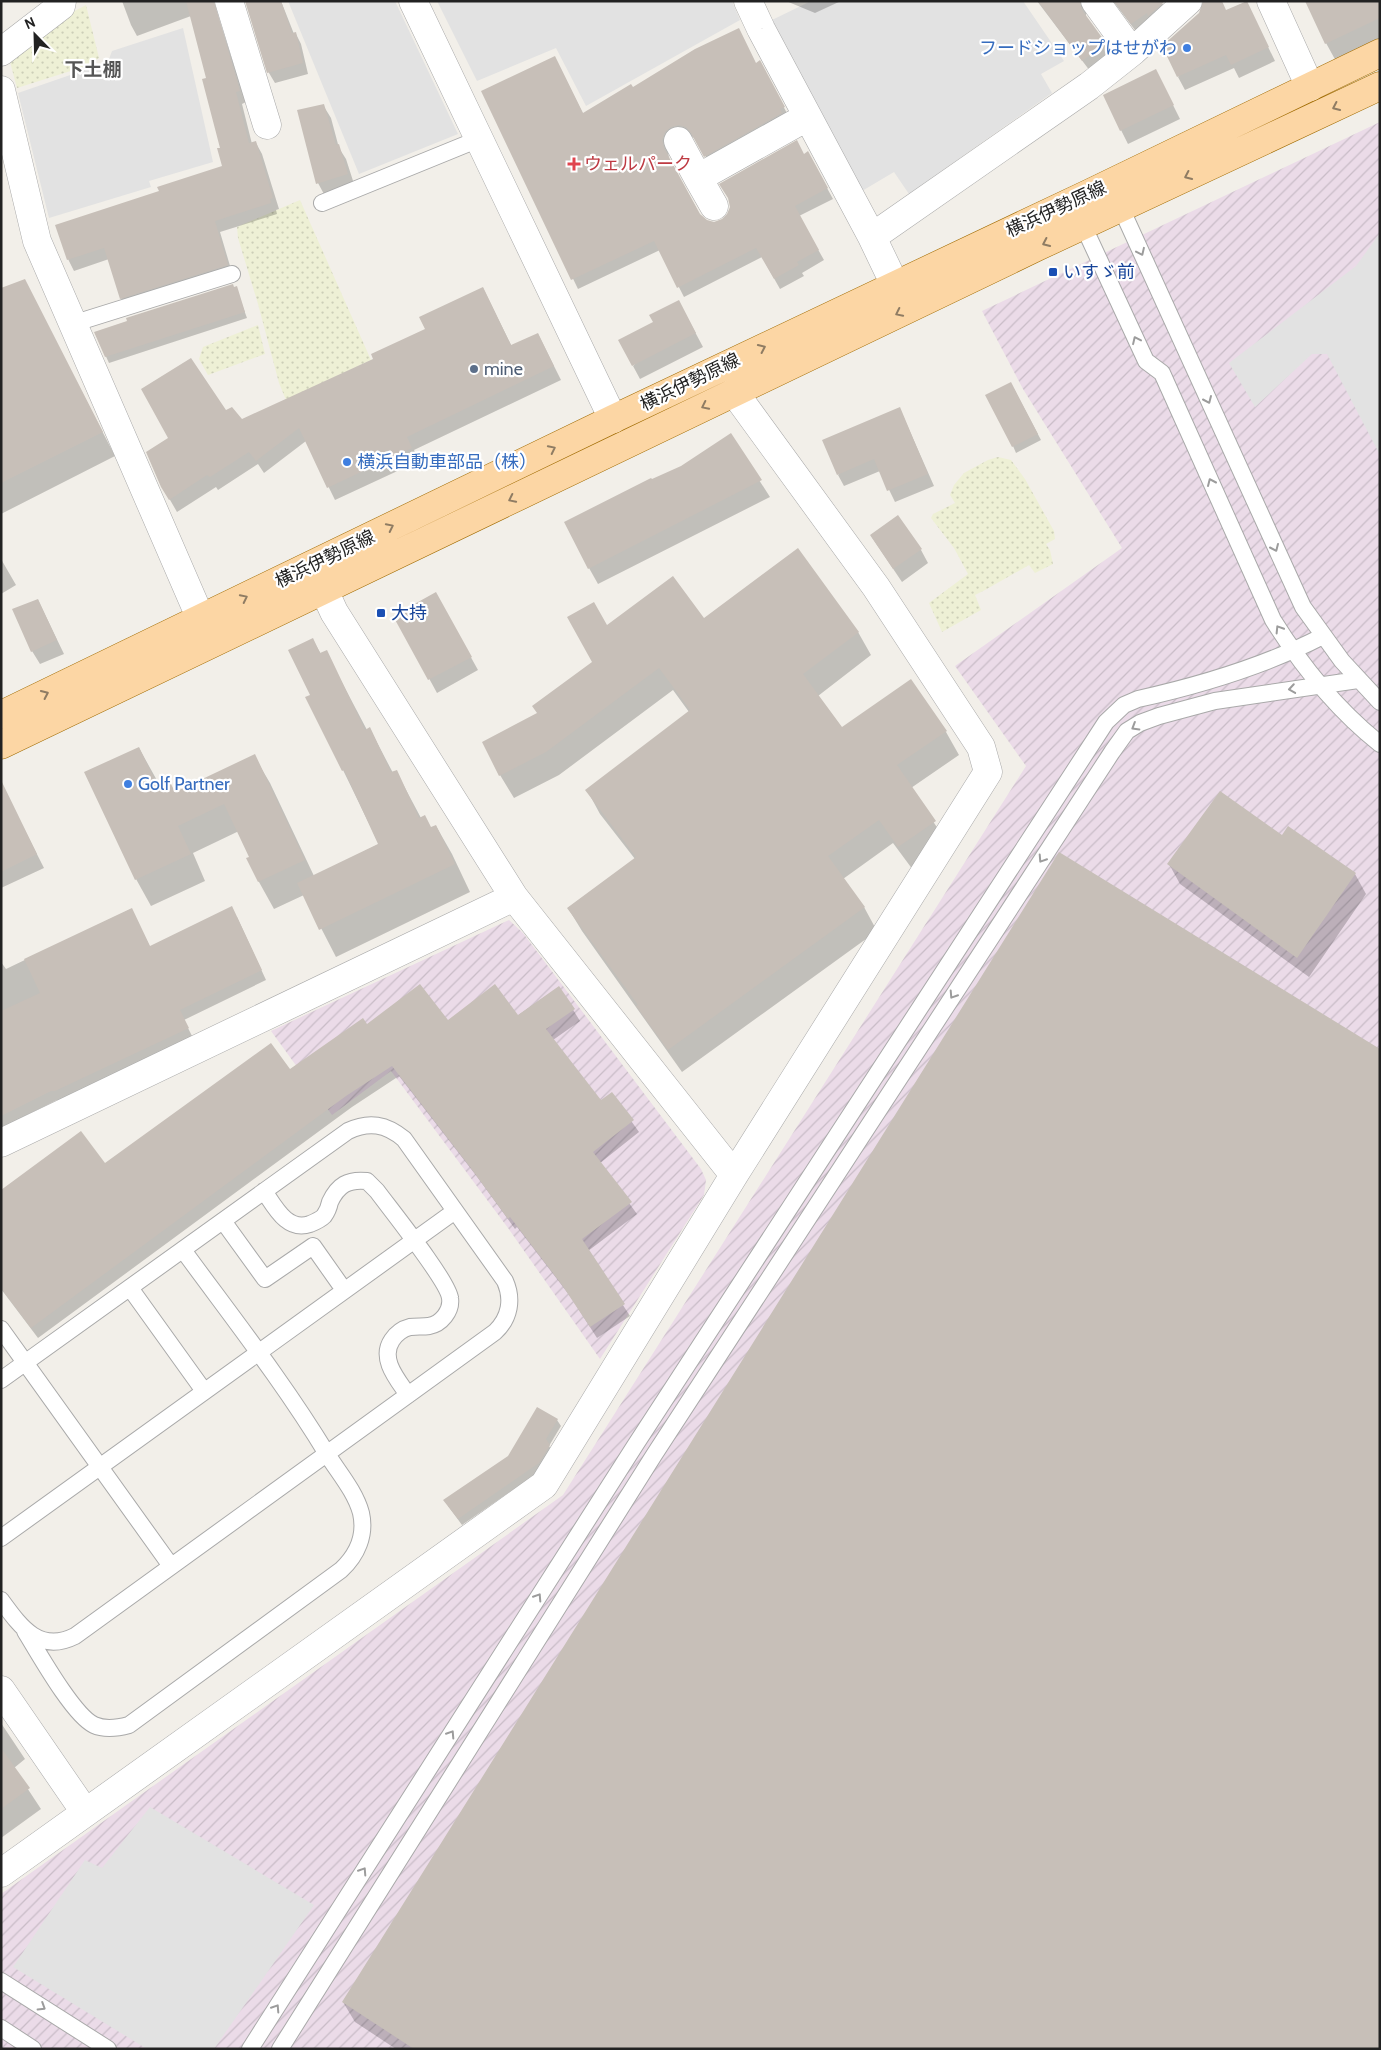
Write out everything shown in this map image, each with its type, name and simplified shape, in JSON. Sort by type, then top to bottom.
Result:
[{"type":"main road","name":"横浜伊勢原線","points":[[1,714],[1380,53]]},
{"type":"main road","name":"横浜伊勢原線","points":[[1,745],[1083,225],[1380,86]]},
{"type":"street","points":[[1,52],[61,6],[62,1]]},
{"type":"street","points":[[229,1],[267,125]]},
{"type":"street","points":[[413,1],[613,419]]},
{"type":"street","points":[[748,1],[807,117],[872,237],[894,285]]},
{"type":"street","points":[[1095,1],[1132,52]]},
{"type":"street","points":[[872,237],[1089,86],[1132,52],[1188,1]]},
{"type":"street","points":[[1271,1],[1310,87]]},
{"type":"street","points":[[1,90],[37,241],[211,644]]},
{"type":"street","points":[[698,178],[807,117]]},
{"type":"street","points":[[678,141],[714,206]]},
{"type":"street","points":[[1,1873],[544,1484],[734,1175],[988,772],[981,747],[876,586],[734,392]]},
{"type":"street","points":[[324,590],[334,612],[514,897],[734,1175]]},
{"type":"street","points":[[1,1143],[514,897]]},
{"type":"street","points":[[1,1690],[85,1812]]},
{"type":"lane","points":[[322,203],[479,138]]},
{"type":"lane","points":[[1120,208],[1303,607],[1358,680],[1380,702]]},
{"type":"lane","points":[[1083,225],[1146,361],[1162,373],[1273,620],[1293,652],[1318,685],[1339,709],[1380,744]]},
{"type":"lane","points":[[72,324],[232,274]]},
{"type":"lane","points":[[250,2049],[636,1444],[1106,722],[1124,705],[1138,699],[1244,669],[1293,652],[1323,636]]},
{"type":"lane","points":[[280,2049],[654,1455],[1127,731],[1140,723],[1159,716],[1215,701],[1358,680]]},
{"type":"lane","points":[[1,1380],[348,1131],[371,1124],[390,1128],[404,1140],[505,1281],[509,1294],[506,1317],[503,1325],[495,1332],[69,1639],[50,1641],[37,1638],[25,1631]]},
{"type":"lane","points":[[264,1191],[282,1217],[299,1226],[308,1225],[324,1216],[341,1185],[348,1181],[367,1181],[377,1191],[413,1240],[441,1280],[450,1298],[450,1306],[440,1321],[430,1326],[410,1327],[400,1331],[390,1344],[388,1351],[389,1361],[396,1377],[408,1395]]},
{"type":"lane","points":[[1,1538],[455,1211]]},
{"type":"lane","points":[[223,1220],[265,1279],[312,1246],[344,1290]]},
{"type":"lane","points":[[1,1600],[25,1631],[54,1678],[84,1717],[94,1725],[118,1728],[129,1725],[349,1563],[357,1550],[362,1533],[361,1514],[352,1492],[310,1425],[183,1250]]},
{"type":"lane","points":[[130,1288],[204,1391]]},
{"type":"lane","points":[[1,1329],[171,1566]]},
{"type":"lane","points":[[1,1981],[108,2049]]},
{"type":"lane","points":[[1,2028],[33,2049]]},
{"type":"shaded area","points":[[288,1],[395,1],[458,134],[359,174]]},
{"type":"shaded area","points":[[437,1],[732,1],[740,20],[586,106],[556,48],[477,81]]},
{"type":"shaded area","points":[[811,1],[1023,1],[1064,61],[1041,74],[1052,93],[909,194],[894,172],[862,191],[772,20]]},
{"type":"shaded area","points":[[183,28],[213,162],[149,181],[151,187],[49,218],[18,93],[108,62],[112,51]]},
{"type":"shaded area","points":[[1380,122],[1380,2049],[1,2049],[1,1894],[563,1495],[1026,766],[955,666],[1122,548],[1023,389],[982,311]]},
{"type":"shaded area","points":[[1380,233],[1380,455],[1327,354],[1312,354],[1255,407],[1229,363],[1356,266]]},
{"type":"shaded area","points":[[509,920],[523,933],[701,1169],[706,1180],[704,1195],[600,1359],[508,1228],[391,1071],[332,1115],[271,1031]]},
{"type":"shaded area","points":[[150,1807],[314,1905],[214,2049],[147,2049],[13,1967],[85,1860],[102,1868]]},
{"type":"green space","points":[[86,5],[99,58],[80,68],[17,88],[9,58],[69,14]]},
{"type":"green space","points":[[300,200],[371,360],[286,400],[279,383],[238,238],[237,227]]},
{"type":"green space","points":[[258,325],[265,354],[208,375],[199,359],[203,347]]},
{"type":"green space","points":[[998,457],[1011,460],[1025,479],[1054,531],[1055,539],[1046,544],[1050,550],[1053,564],[1035,573],[1029,565],[975,595],[981,610],[942,632],[929,603],[968,574],[954,548],[931,518],[933,514],[955,503],[950,495],[954,485],[964,473],[988,460]]},
{"type":"building","points":[[186,1],[214,1],[240,91],[236,92],[249,143],[256,141],[273,198],[270,199],[271,203],[215,221],[228,265],[120,299],[104,248],[67,260],[55,225],[159,191],[157,187],[222,166],[217,148],[220,148],[202,79],[206,78]]},
{"type":"building","points":[[245,1],[281,1],[292,33],[296,32],[303,63],[267,73]]},
{"type":"building","points":[[1038,1],[1080,1],[1082,10],[1106,43],[1082,61]]},
{"type":"building","points":[[1114,1],[1165,1],[1148,16],[1147,13],[1131,24]]},
{"type":"building","points":[[1203,1],[1222,1],[1226,10],[1247,1],[1269,47],[1231,65],[1226,55],[1177,77],[1162,46],[1199,13]]},
{"type":"building","points":[[1305,1],[1380,1],[1380,18],[1325,44]]},
{"type":"building","points":[[739,28],[756,63],[760,60],[785,107],[780,109],[782,113],[704,157],[691,133],[686,127],[679,125],[671,127],[665,132],[662,140],[664,148],[700,214],[707,220],[714,222],[722,219],[730,207],[728,198],[719,184],[797,140],[804,154],[808,151],[828,188],[795,206],[819,250],[797,262],[799,265],[774,279],[756,248],[677,288],[654,241],[571,280],[481,91],[555,56],[583,113],[631,84],[633,87],[695,49]]},
{"type":"building","points":[[1156,69],[1174,105],[1120,131],[1103,95]]},
{"type":"building","points":[[324,104],[336,145],[339,144],[348,174],[316,184],[297,110]]},
{"type":"building","points":[[25,279],[103,432],[1,483],[1,288]]},
{"type":"building","points":[[233,284],[234,287],[237,286],[245,312],[105,357],[94,332],[127,321],[126,318]]},
{"type":"building","points":[[483,287],[511,345],[538,333],[554,366],[407,437],[412,448],[327,488],[299,428],[256,461],[249,452],[210,477],[207,475],[169,500],[161,487],[146,452],[168,438],[141,389],[191,358],[226,410],[232,407],[242,419],[373,359],[371,354],[425,329],[419,317]]},
{"type":"building","points":[[679,300],[696,333],[632,366],[618,340],[653,322],[649,315]]},
{"type":"building","points":[[1011,382],[1038,434],[1012,447],[985,395]]},
{"type":"building","points":[[900,407],[928,474],[887,491],[874,459],[837,475],[822,440]]},
{"type":"building","points":[[731,433],[762,480],[588,569],[564,522],[651,478],[681,466]]},
{"type":"building","points":[[898,515],[922,549],[893,569],[870,535]]},
{"type":"building","points":[[798,548],[859,632],[803,674],[842,727],[911,679],[947,731],[897,765],[936,821],[898,847],[879,820],[828,856],[865,907],[668,1050],[636,1006],[638,1005],[567,908],[636,857],[585,790],[690,710],[659,668],[546,752],[499,776],[482,742],[537,713],[532,706],[592,662],[567,617],[594,602],[607,625],[673,576],[704,618]]},
{"type":"building","points":[[436,592],[472,657],[428,680],[393,616]]},
{"type":"building","points":[[38,599],[57,640],[31,652],[12,609]]},
{"type":"building","points":[[313,638],[320,653],[327,650],[365,730],[370,727],[391,772],[397,770],[419,818],[425,815],[431,827],[436,825],[455,864],[319,930],[297,883],[378,844],[344,770],[342,771],[305,697],[310,695],[288,650]]},
{"type":"building","points":[[139,747],[157,784],[168,778],[175,792],[255,754],[305,860],[258,882],[246,858],[249,857],[224,804],[178,826],[191,854],[135,880],[84,772]]},
{"type":"building","points":[[1,780],[37,854],[1,872]]},
{"type":"building","points":[[1220,791],[1282,835],[1288,826],[1356,873],[1297,958],[1167,864]]},
{"type":"building","points":[[1059,852],[1380,1049],[1380,2049],[414,2049],[342,2002]]},
{"type":"building","points":[[232,906],[262,970],[180,1010],[189,1028],[1,1116],[1,1011],[40,993],[24,959],[132,908],[150,946]]},
{"type":"building","points":[[420,984],[448,1020],[495,984],[518,1015],[559,986],[575,1009],[546,1029],[601,1100],[612,1092],[634,1120],[593,1152],[632,1202],[582,1239],[625,1304],[590,1327],[562,1285],[510,1217],[508,1219],[392,1066],[346,1096],[31,1328],[1,1288],[1,1190],[81,1131],[105,1163],[271,1043],[290,1069],[363,1018],[367,1024]]},
{"type":"building","points":[[537,1407],[558,1419],[546,1439],[550,1445],[539,1463],[458,1519],[443,1500],[508,1456]]},
{"type":"building","points":[[1,1748],[30,1788],[1,1809]]},
{"type":"place","name":"フードショップはせがわ","points":[[1187,48]]},
{"type":"place","name":"ウェルパーク","points":[[574,164]]},
{"type":"place","name":"いすゞ前","points":[[1053,272]]},
{"type":"place","name":"mine","points":[[474,369]]},
{"type":"place","name":"横浜自動車部品（株）","points":[[347,462]]},
{"type":"place","name":"大持","points":[[381,613]]},
{"type":"place","name":"Golf Partner","points":[[128,784]]},
{"type":"district","name":"下土棚","points":[[93,69]]}]
